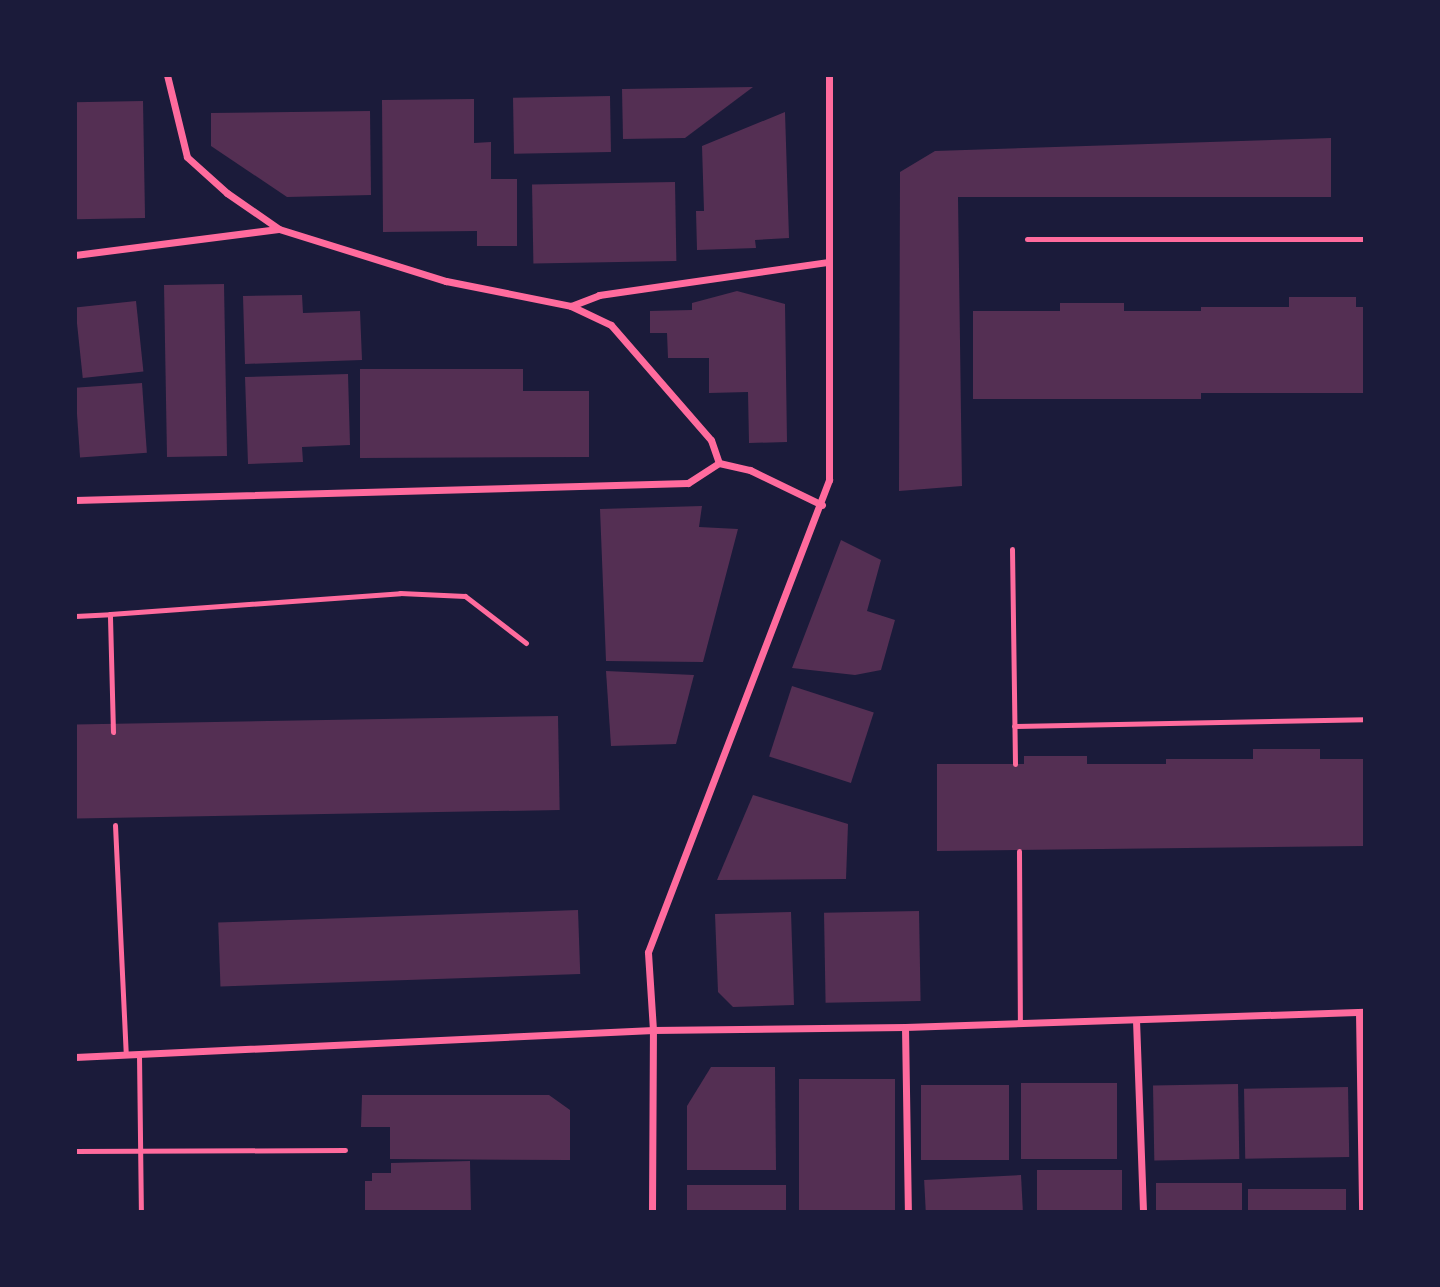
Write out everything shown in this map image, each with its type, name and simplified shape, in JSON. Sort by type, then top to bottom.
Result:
[{"type":"street","points":[[167,75],[187,157],[227,193],[279,229],[446,281],[571,306],[611,325],[711,440],[719,463]]},
{"type":"street","points":[[652,1212],[653,1030],[648,952],[822,505],[828,480],[829,75]]},
{"type":"street","points":[[75,255],[279,229]]},
{"type":"street","points":[[571,306],[599,295],[828,262]]},
{"type":"street","points":[[75,500],[688,483],[719,463],[750,470],[822,505]]},
{"type":"street","points":[[75,1057],[653,1030],[905,1027],[1020,1021],[1362,1012],[1362,1212]]},
{"type":"street","points":[[1136,1020],[1143,1212]]},
{"type":"street","points":[[905,1027],[908,1212]]},
{"type":"lane","points":[[1027,239],[1365,239]]},
{"type":"lane","points":[[1012,549],[1015,764]]},
{"type":"lane","points":[[75,616],[400,593],[465,596],[526,643]]},
{"type":"lane","points":[[110,614],[113,732]]},
{"type":"lane","points":[[1014,726],[1365,719]]},
{"type":"lane","points":[[115,825],[126,1055]]},
{"type":"lane","points":[[1019,851],[1020,1021]]},
{"type":"lane","points":[[139,1055],[141,1212]]},
{"type":"lane","points":[[75,1151],[140,1148],[345,1150]]},
{"type":"building","points":[[753,87],[685,138],[623,139],[622,89]]},
{"type":"building","points":[[610,96],[611,152],[514,154],[513,98]]},
{"type":"building","points":[[474,99],[474,143],[491,142],[491,179],[517,179],[517,246],[477,246],[477,231],[383,232],[382,100]]},
{"type":"building","points":[[143,101],[145,218],[77,219],[75,102]]},
{"type":"building","points":[[370,111],[371,195],[287,197],[211,146],[211,113]]},
{"type":"building","points":[[785,112],[789,238],[755,240],[756,248],[697,250],[696,211],[704,211],[702,146]]},
{"type":"building","points":[[1331,138],[1331,197],[958,197],[962,486],[899,491],[900,172],[935,151]]},
{"type":"building","points":[[675,182],[676,261],[533,263],[532,184]]},
{"type":"building","points":[[224,284],[227,456],[167,457],[164,285]]},
{"type":"building","points":[[737,291],[785,304],[787,442],[749,443],[748,392],[709,393],[709,358],[668,358],[667,333],[650,333],[650,311],[692,310],[692,303]]},
{"type":"building","points":[[302,295],[303,313],[360,311],[362,360],[245,364],[243,296]]},
{"type":"building","points":[[1289,297],[1356,297],[1356,307],[1365,307],[1365,393],[1201,393],[1201,399],[973,399],[973,311],[1060,311],[1060,303],[1124,303],[1124,311],[1201,311],[1201,307],[1289,307]]},
{"type":"building","points":[[136,301],[143,372],[83,378],[75,307]]},
{"type":"building","points":[[360,369],[523,369],[523,391],[589,391],[589,457],[360,458]]},
{"type":"building","points":[[348,374],[350,445],[302,447],[303,462],[248,464],[245,377]]},
{"type":"building","points":[[142,383],[147,453],[80,458],[75,388]]},
{"type":"building","points":[[702,506],[699,527],[738,529],[703,662],[606,661],[600,509]]},
{"type":"building","points":[[841,540],[881,560],[867,611],[895,620],[881,670],[855,675],[792,668]]},
{"type":"building","points":[[606,671],[694,675],[676,744],[611,746]]},
{"type":"building","points":[[792,686],[874,713],[851,783],[769,756]]},
{"type":"building","points":[[558,716],[560,810],[77,818],[75,724]]},
{"type":"building","points":[[1253,749],[1320,749],[1320,759],[1365,759],[1365,846],[937,851],[937,764],[1024,764],[1024,756],[1087,756],[1087,764],[1166,764],[1166,759],[1253,759]]},
{"type":"building","points":[[753,795],[848,824],[846,879],[717,880]]},
{"type":"building","points":[[578,910],[580,974],[220,987],[218,923]]},
{"type":"building","points":[[919,911],[921,1001],[826,1003],[824,913]]},
{"type":"building","points":[[791,912],[794,1005],[733,1007],[718,992],[715,914]]},
{"type":"building","points":[[711,1067],[775,1067],[776,1170],[687,1170],[687,1106]]},
{"type":"building","points":[[799,1079],[895,1079],[895,1212],[799,1212]]},
{"type":"building","points":[[1021,1083],[1117,1083],[1117,1159],[1021,1159]]},
{"type":"building","points":[[1238,1084],[1239,1159],[1154,1160],[1153,1085]]},
{"type":"building","points":[[921,1085],[1009,1085],[1009,1160],[921,1160]]},
{"type":"building","points":[[1348,1087],[1349,1157],[1245,1159],[1244,1089]]},
{"type":"building","points":[[362,1095],[549,1095],[570,1110],[570,1160],[390,1159],[390,1127],[361,1127]]},
{"type":"building","points":[[470,1161],[471,1212],[365,1212],[365,1181],[372,1181],[372,1173],[391,1173],[391,1163]]},
{"type":"building","points":[[1037,1170],[1122,1170],[1122,1212],[1037,1212]]},
{"type":"building","points":[[1021,1175],[1023,1212],[926,1212],[924,1180]]},
{"type":"building","points":[[1156,1183],[1242,1183],[1242,1212],[1156,1212]]},
{"type":"building","points":[[687,1185],[786,1185],[786,1212],[687,1212]]},
{"type":"building","points":[[1248,1189],[1346,1189],[1346,1212],[1248,1212]]}]
